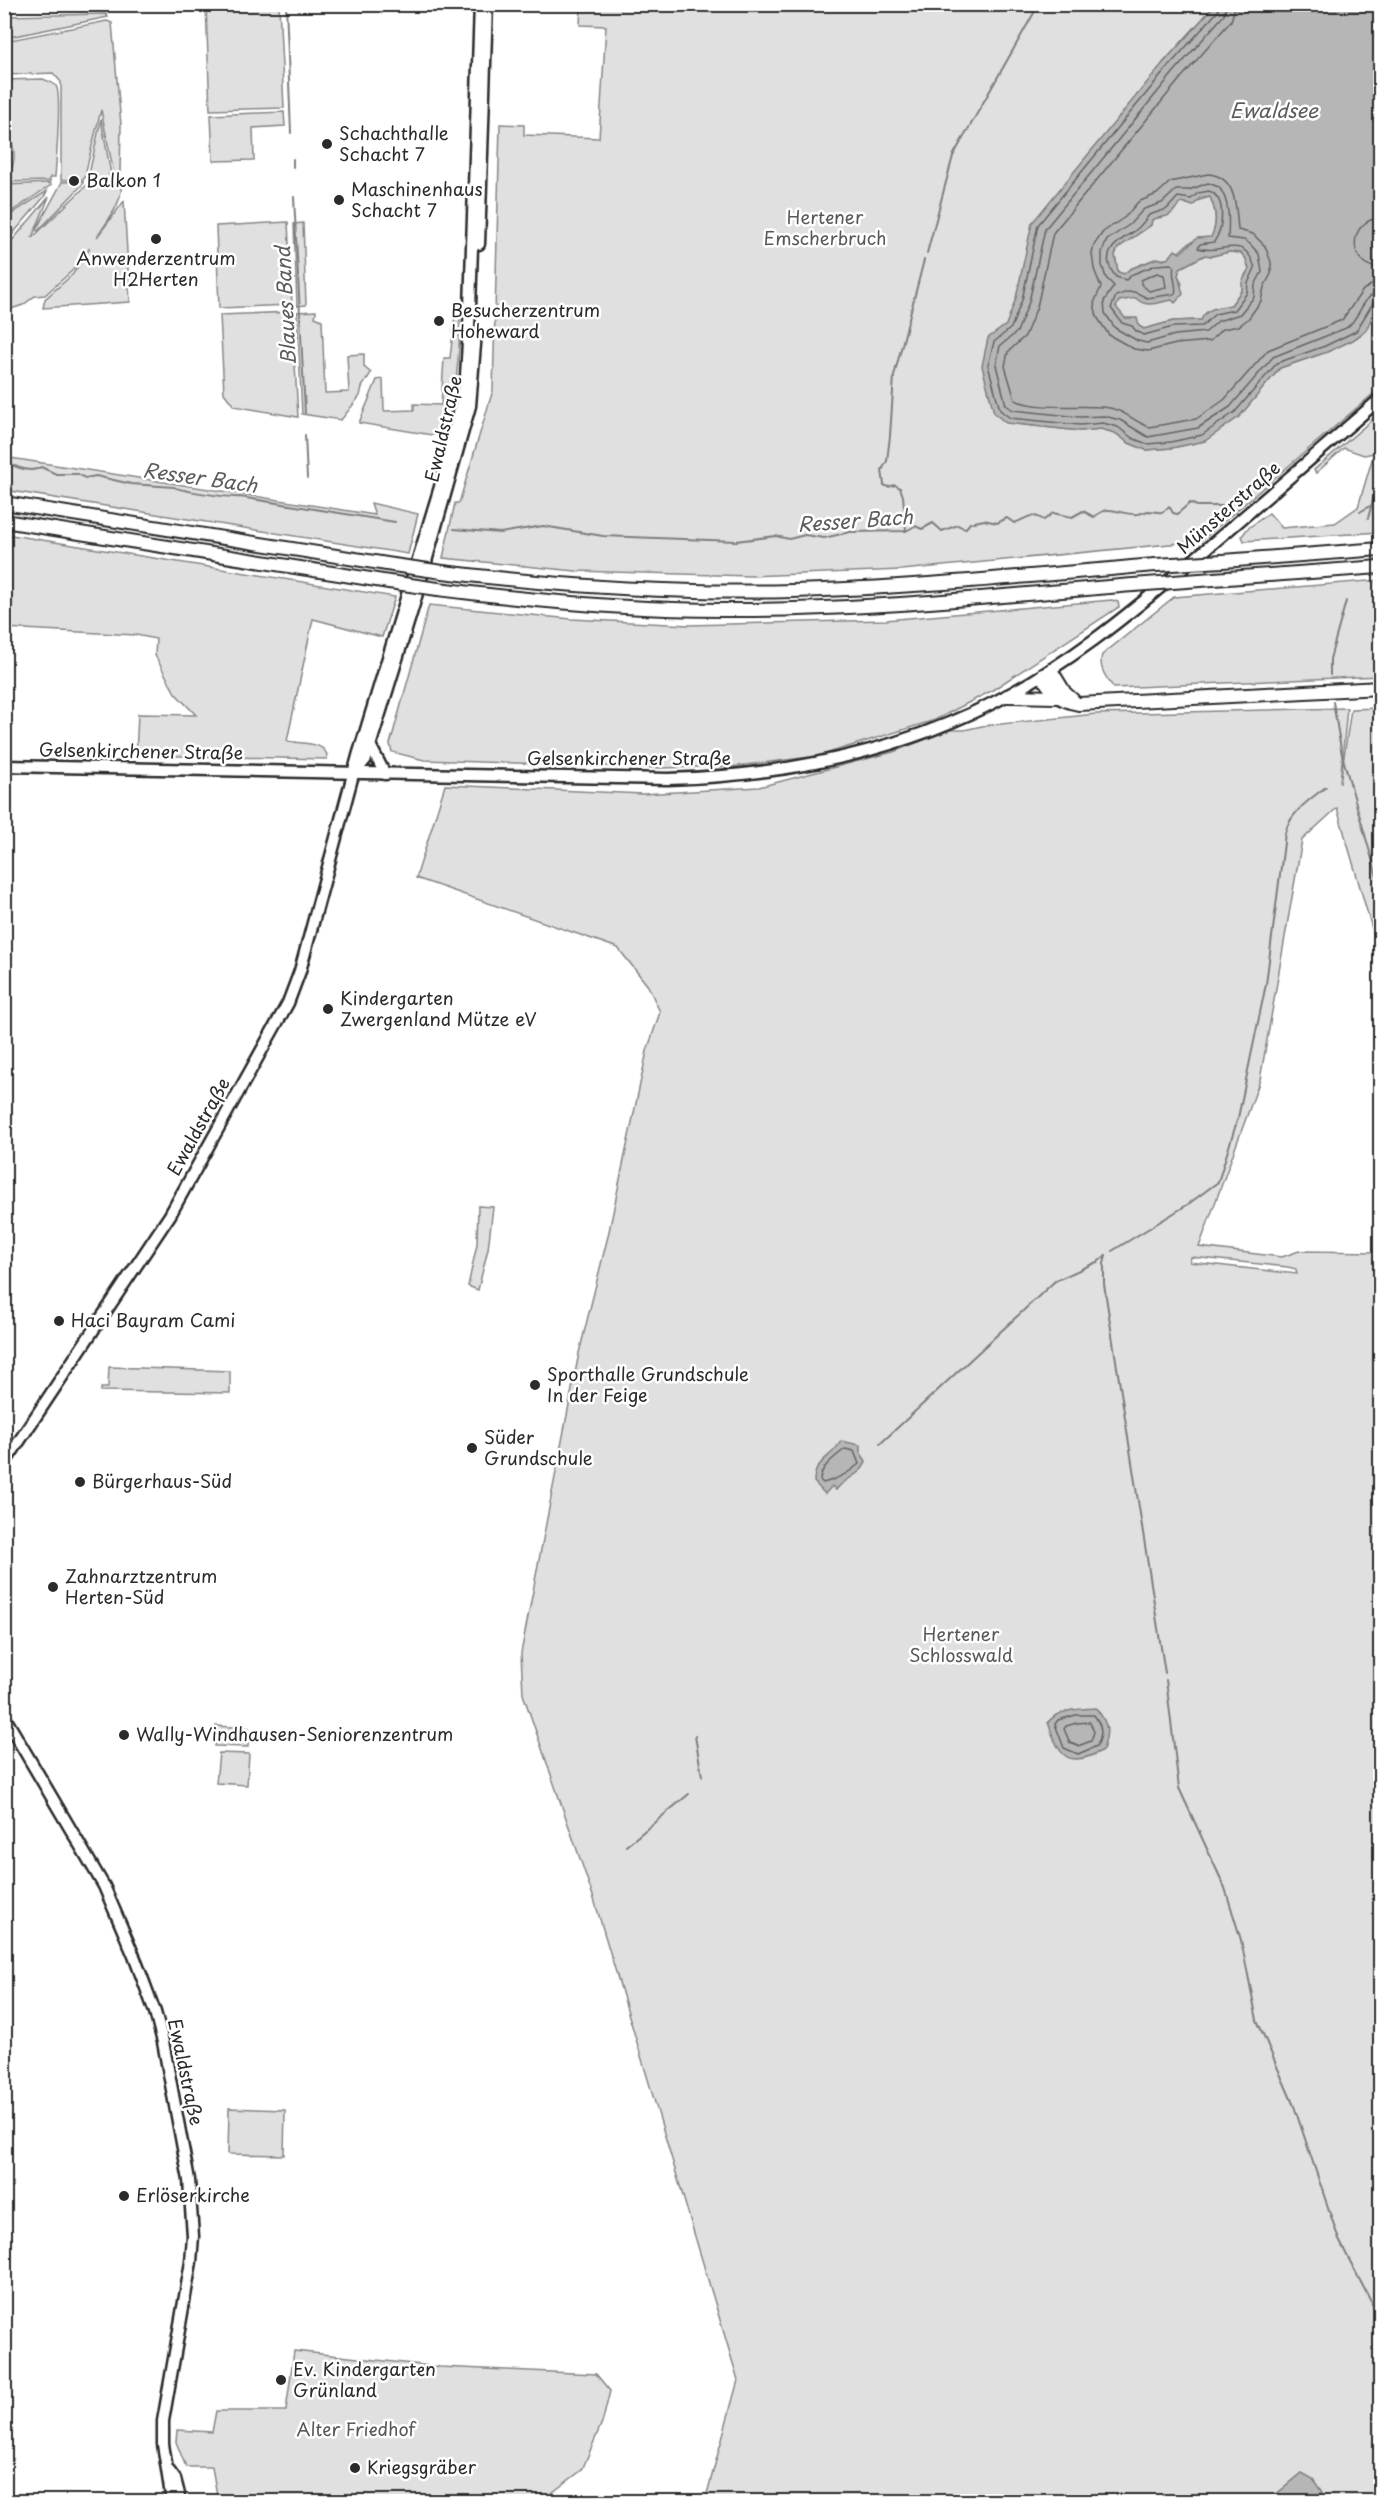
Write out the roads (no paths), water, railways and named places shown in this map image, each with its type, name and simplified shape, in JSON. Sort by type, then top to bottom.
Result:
[{"type":"highway","points":[[4,503],[443,572],[584,586],[735,592],[864,588],[1380,549]]},
{"type":"highway","points":[[4,521],[438,589],[582,605],[723,610],[864,606],[1380,567]]},
{"type":"highway","points":[[1046,673],[1056,697]]},
{"type":"highway","points":[[1046,673],[1070,698],[1086,704]]},
{"type":"highway","points":[[1007,696],[1056,697],[1069,703],[1086,704],[1380,688]]},
{"type":"main road","name":"Ewaldstraße","points":[[4,1464],[170,1215],[288,1003],[300,971],[354,774],[448,457],[466,376],[480,4]]},
{"type":"main road","name":"Ewaldstraße","points":[[354,774],[366,759],[414,604],[470,406],[475,357],[487,4]]},
{"type":"main road","name":"Münsterstraße","points":[[1096,640],[1147,600],[1380,399]]},
{"type":"main road","name":"Gelsenkirchener Straße","points":[[4,766],[354,774],[717,778],[783,770],[879,748],[949,723],[1007,696],[1096,640]]},
{"type":"main road","points":[[370,745],[385,774]]},
{"type":"main road","name":"Ewaldstraße","points":[[4,1716],[104,1886],[134,1956],[155,2012],[163,2042],[193,2209],[191,2262],[163,2421],[163,2444],[172,2502]]},
{"type":"main road","name":"Ewaldstraße","points":[[168,2468],[175,2480],[180,2502]]},
{"type":"water","name":"Ewaldsee","points":[[1215,5],[1380,5],[1380,221],[1377,243],[1380,265],[1380,300],[1366,330],[1353,340],[1327,352],[1280,368],[1239,417],[1205,441],[1172,448],[1146,450],[1129,443],[1115,433],[1101,429],[1081,431],[1006,423],[994,413],[982,366],[988,338],[1006,325],[1016,298],[1032,223],[1163,63]],"holes":[[[1210,197],[1215,217],[1215,227],[1211,237],[1197,238],[1180,253],[1175,250],[1169,258],[1163,260],[1158,258],[1130,269],[1124,274],[1118,272],[1115,255],[1118,248],[1151,225],[1152,220],[1169,215],[1182,202],[1193,206],[1200,198]],[[1229,252],[1241,253],[1246,259],[1249,269],[1242,282],[1242,290],[1231,305],[1218,307],[1206,313],[1201,320],[1173,321],[1144,329],[1139,326],[1137,318],[1125,318],[1116,307],[1119,301],[1136,298],[1148,304],[1172,300],[1175,303],[1183,294],[1178,275],[1180,268],[1205,255],[1212,256]]]},
{"type":"water","points":[[841,1441],[860,1445],[860,1452],[866,1461],[858,1473],[836,1490],[832,1486],[825,1494],[814,1482],[815,1475],[820,1464]]},
{"type":"water","points":[[1096,1708],[1107,1728],[1103,1750],[1081,1759],[1066,1756],[1056,1744],[1048,1722],[1064,1712]]},
{"type":"water","points":[[1302,2473],[1313,2479],[1322,2492],[1319,2494],[1326,2501],[1268,2501]]},
{"type":"waterway","name":"Blaues Band","points":[[286,4],[291,133]]},
{"type":"waterway","points":[[927,253],[953,156],[1039,4]]},
{"type":"waterway","name":"Blaues Band","points":[[293,159],[293,167]]},
{"type":"waterway","name":"Blaues Band","points":[[294,197],[305,413]]},
{"type":"waterway","points":[[906,530],[903,496],[900,488],[895,485],[888,487],[884,485],[882,470],[887,461],[894,376],[924,260]]},
{"type":"waterway","name":"Blaues Band","points":[[305,435],[307,478]]},
{"type":"waterway","name":"Resser Bach","points":[[4,461],[28,470],[41,467],[56,474],[78,474],[85,478],[96,476],[131,484],[174,487],[206,494],[240,497],[395,522]]},
{"type":"waterway","points":[[1368,518],[1380,475]]},
{"type":"waterway","name":"Resser Bach","points":[[454,529],[500,533],[543,526],[603,536],[736,541],[776,536],[789,539],[805,535],[824,538],[850,532],[906,531],[915,526],[922,529],[933,523],[942,531],[958,525],[965,529],[970,523],[984,520],[997,523],[1007,518],[1014,523],[1032,516],[1044,520],[1053,513],[1072,517],[1083,511],[1094,517],[1109,510],[1128,514],[1148,511],[1162,512],[1169,506],[1173,513],[1177,514],[1190,503],[1197,506],[1226,506]]},
{"type":"waterway","points":[[1360,512],[1370,506]]},
{"type":"waterway","points":[[1330,675],[1330,659],[1346,601]]},
{"type":"waterway","points":[[1333,702],[1342,755],[1380,887]]},
{"type":"waterway","points":[[1112,1251],[1187,1205],[1218,1182],[1238,1118],[1266,984],[1287,826],[1298,811],[1326,787]]},
{"type":"waterway","points":[[1106,1255],[1104,1284],[1165,1673]]},
{"type":"waterway","points":[[880,1444],[1055,1281],[1099,1261],[1106,1255]]},
{"type":"waterway","points":[[1166,1680],[1179,1788],[1225,1888],[1241,1940],[1257,2020],[1294,2106],[1339,2240],[1380,2319]]},
{"type":"waterway","points":[[695,1736],[702,1776]]},
{"type":"waterway","points":[[626,1846],[689,1794]]},
{"type":"place","name":"Schachthalle Schacht 7","points":[[327,144]]},
{"type":"place","name":"Balkon 1","points":[[74,181]]},
{"type":"place","name":"Maschinenhaus Schacht 7","points":[[339,200]]},
{"type":"place","name":"Anwenderzentrum H2Herten","points":[[156,239]]},
{"type":"place","name":"Besucherzentrum Hoheward","points":[[439,321]]},
{"type":"place","name":"Kindergarten Zwergenland Mütze eV","points":[[328,1009]]},
{"type":"place","name":"Haci Bayram Cami","points":[[59,1321]]},
{"type":"place","name":"Sporthalle Grundschule In der Feige","points":[[535,1385]]},
{"type":"place","name":"Süder Grundschule","points":[[472,1448]]},
{"type":"place","name":"Bürgerhaus-Süd","points":[[80,1482]]},
{"type":"place","name":"Zahnarztzentrum Herten-Süd","points":[[53,1587]]},
{"type":"place","name":"Wally-Windhausen-Seniorenzentrum","points":[[124,1735]]},
{"type":"place","name":"Erlöserkirche","points":[[124,2196]]},
{"type":"place","name":"Ev. Kindergarten Grünland","points":[[281,2380]]},
{"type":"place","name":"Kriegsgräber","points":[[355,2468]]},
{"type":"park label","name":"Hertener Emscherbruch","points":[[825,228]]},
{"type":"park label","name":"Hertener Schlosswald","points":[[961,1645]]},
{"type":"park label","name":"Alter Friedhof","points":[[356,2430]]}]
